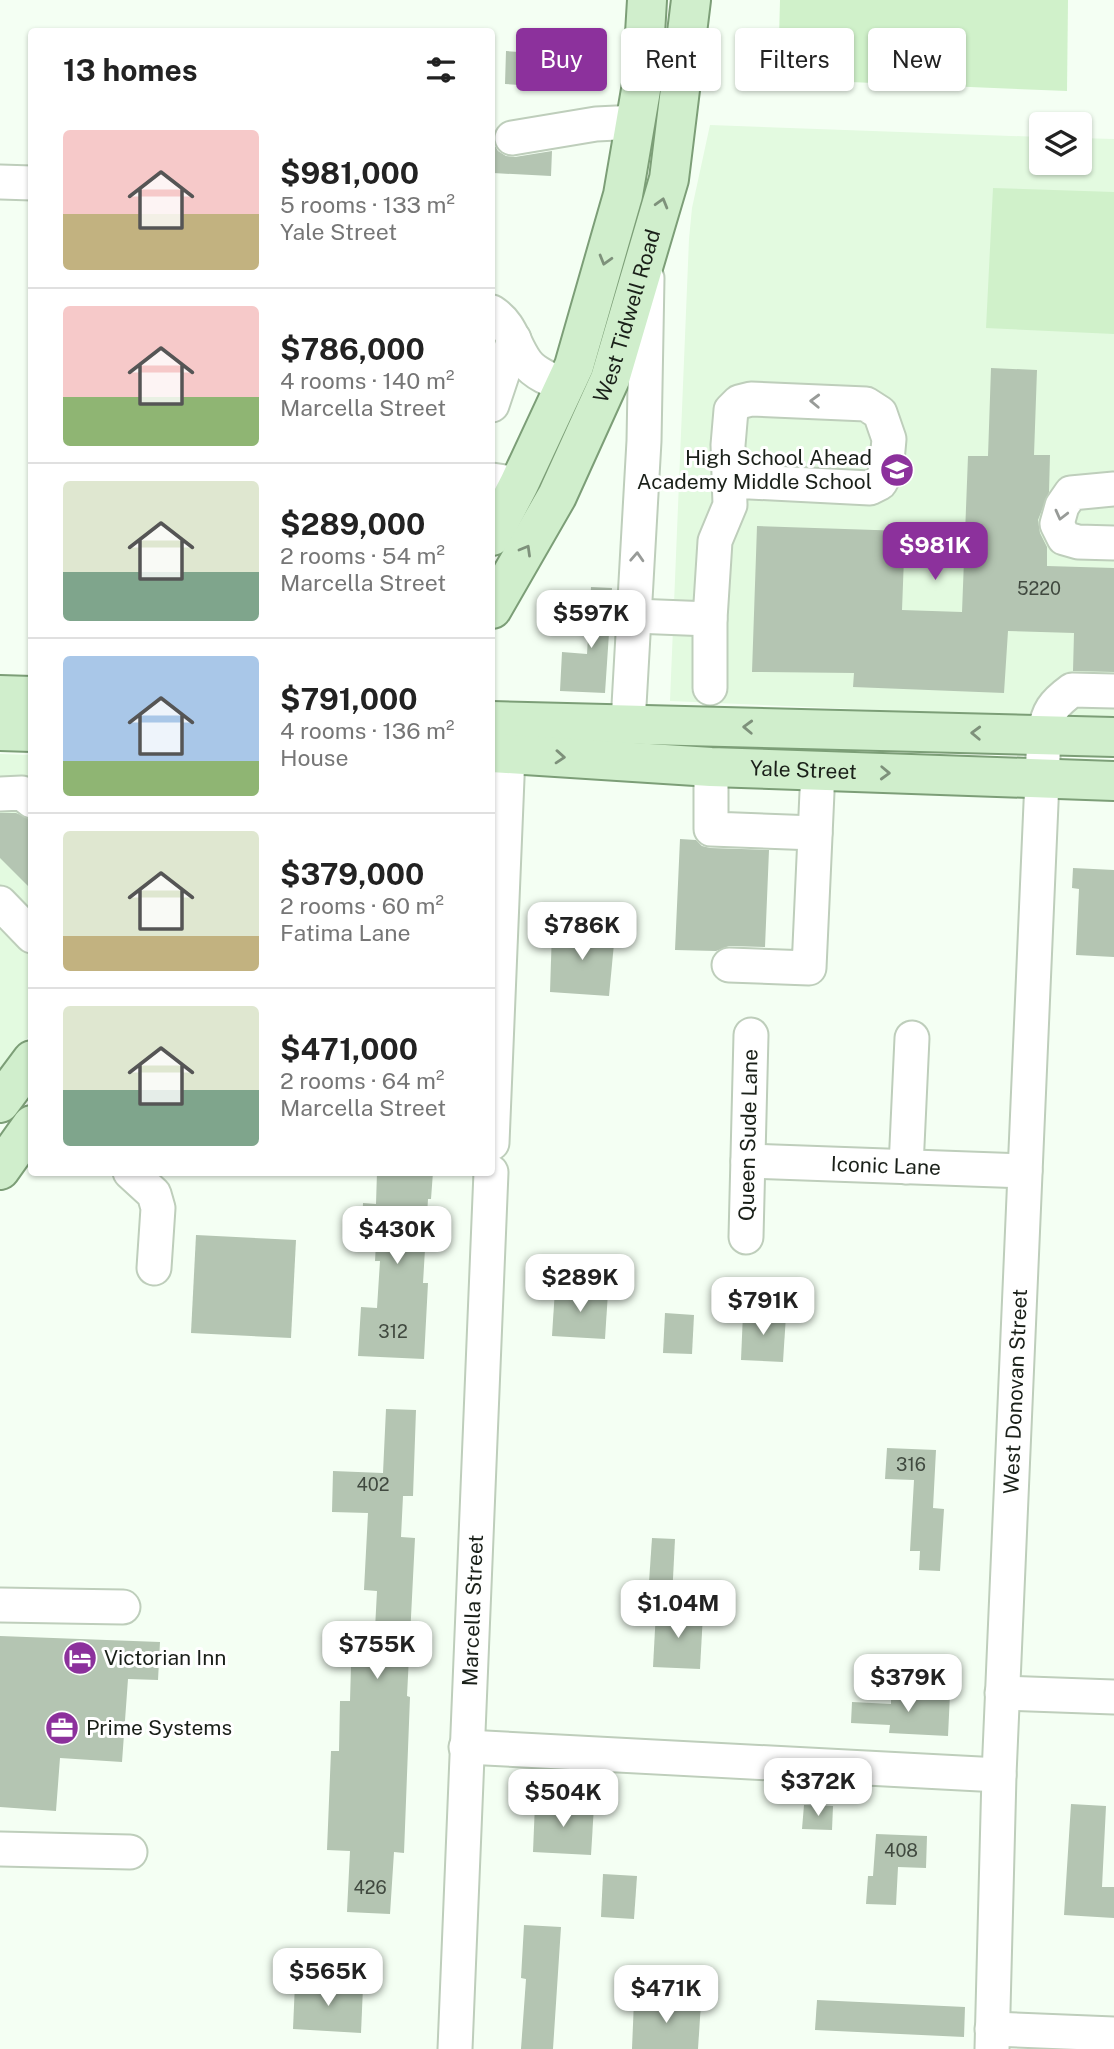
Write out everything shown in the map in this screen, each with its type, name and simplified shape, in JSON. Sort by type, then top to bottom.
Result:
[{"type":"main road","points":[[646,8],[690,12]]},
{"type":"main road","name":"West Tidwell Road","points":[[495,524],[505,482],[569,376],[623,195],[642,84],[646,8]]},
{"type":"main road","name":"West Tidwell Road","points":[[495,604],[557,496],[610,379],[669,179],[690,12]]},
{"type":"main road","points":[[569,376],[610,379]]},
{"type":"main road","points":[[0,695],[28,696]]},
{"type":"main road","name":"Yale Street","points":[[497,743],[628,723],[1114,737]]},
{"type":"main road","points":[[0,731],[28,732]]},
{"type":"main road","name":"Yale Street","points":[[497,743],[711,767],[1114,781]]},
{"type":"main road","points":[[0,1102],[28,1065]]},
{"type":"street","points":[[512,138],[596,124],[637,122]]},
{"type":"street","points":[[0,182],[28,183]]},
{"type":"street","points":[[628,723],[644,441],[647,255]]},
{"type":"street","points":[[495,314],[504,320],[527,364],[544,377],[569,376]]},
{"type":"street","points":[[495,396],[514,339]]},
{"type":"street","points":[[710,688],[710,620],[715,541],[730,505],[728,445],[732,410],[739,402],[751,399],[866,404],[880,413],[889,439],[886,472],[880,483],[870,488],[730,481]]},
{"type":"street","points":[[1114,489],[1071,493],[1062,506],[1057,524],[1064,538],[1078,542],[1114,543]]},
{"type":"street","points":[[634,616],[710,620]]},
{"type":"street","name":"West Donovan Street","points":[[992,2039],[1002,1693],[1044,734],[1048,715],[1056,702],[1072,690],[1114,691]]},
{"type":"street","points":[[495,903],[497,743]]},
{"type":"street","points":[[711,767],[711,829],[815,833]]},
{"type":"street","points":[[729,965],[809,968],[818,770]]},
{"type":"street","points":[[0,794],[22,793],[28,798]]},
{"type":"street","points":[[0,903],[28,932]]},
{"type":"street","name":"Queen Sude Lane","points":[[746,1237],[751,1035]]},
{"type":"street","points":[[906,1167],[912,1038]]},
{"type":"street","name":"Iconic Lane","points":[[748,1161],[1025,1171]]},
{"type":"street","points":[[134,1176],[154,1194],[158,1208],[154,1269]]},
{"type":"street","name":"Marcella Street","points":[[455,2049],[491,1176]]},
{"type":"street","points":[[0,1605],[123,1607]]},
{"type":"street","points":[[1002,1693],[1114,1697]]},
{"type":"street","points":[[466,1747],[999,1775]]},
{"type":"street","points":[[0,1849],[130,1853]]},
{"type":"street","points":[[992,2039],[1114,2034]]},
{"type":"shaded area","points":[[780,0],[1068,0],[1067,91],[966,87],[966,28],[868,28],[868,83],[854,82],[854,28],[779,28]]},
{"type":"shaded area","name":"High School Ahead Academy Middle School","points":[[710,125],[1029,137],[1029,175],[1092,175],[1092,138],[1114,139],[1114,720],[670,701],[692,208]]},
{"type":"shaded area","points":[[993,188],[1114,192],[1114,334],[986,328]]},
{"type":"shaded area","points":[[0,754],[28,755],[28,1037],[0,1070]]},
{"type":"building","points":[[506,51],[516,52],[516,85],[505,84]]},
{"type":"building","points":[[495,146],[506,156],[515,157],[552,151],[551,176],[495,173]]},
{"type":"building","points":[[991,368],[1037,370],[1034,455],[1050,455],[1049,492],[1038,520],[1040,533],[1047,547],[1047,566],[1114,568],[1114,672],[1073,671],[1074,633],[1008,631],[1004,693],[853,687],[854,673],[752,672],[757,526],[905,531],[902,610],[962,612],[968,456],[988,456]]},
{"type":"building","points":[[591,587],[612,588],[605,693],[560,691],[562,652],[587,654]]},
{"type":"building","points":[[0,813],[16,813],[28,818],[28,886],[0,858]]},
{"type":"building","points":[[680,839],[696,840],[702,846],[710,848],[769,850],[765,947],[729,946],[716,951],[675,950]]},
{"type":"building","points":[[1073,868],[1114,870],[1114,957],[1076,955],[1079,889],[1072,888]]},
{"type":"building","points":[[552,930],[615,933],[609,996],[550,992]]},
{"type":"building","points":[[377,1176],[433,1176],[431,1199],[428,1199],[423,1283],[428,1283],[424,1359],[358,1356],[361,1307],[377,1308],[380,1261],[375,1261],[376,1243],[361,1242],[363,1203],[376,1204]]},
{"type":"building","points":[[196,1235],[296,1240],[291,1338],[191,1333]]},
{"type":"building","points":[[555,1289],[608,1292],[605,1339],[552,1336]]},
{"type":"building","points":[[665,1313],[694,1315],[692,1354],[663,1353]]},
{"type":"building","points":[[743,1313],[786,1315],[783,1362],[741,1360]]},
{"type":"building","points":[[386,1409],[416,1410],[413,1496],[403,1496],[401,1537],[415,1538],[407,1696],[410,1697],[404,1853],[394,1852],[390,1914],[347,1912],[350,1851],[327,1850],[331,1751],[339,1751],[340,1701],[350,1701],[351,1666],[373,1667],[377,1591],[364,1590],[368,1513],[332,1512],[333,1471],[383,1473]]},
{"type":"building","points":[[887,1448],[936,1450],[933,1508],[944,1509],[940,1571],[919,1570],[920,1551],[910,1551],[914,1480],[885,1479]]},
{"type":"building","points":[[652,1538],[675,1539],[672,1598],[648,1597]]},
{"type":"building","points":[[656,1611],[703,1614],[700,1669],[653,1667]]},
{"type":"building","points":[[0,1636],[160,1642],[158,1680],[128,1679],[122,1762],[60,1758],[56,1811],[0,1807]]},
{"type":"building","points":[[891,1691],[950,1694],[948,1736],[889,1733],[890,1725],[851,1723],[852,1702],[891,1704]]},
{"type":"building","points":[[535,1803],[594,1806],[591,1855],[533,1852]]},
{"type":"building","points":[[1071,1804],[1106,1806],[1102,1887],[1114,1887],[1114,1918],[1064,1915]]},
{"type":"building","points":[[804,1805],[833,1806],[832,1830],[802,1829]]},
{"type":"building","points":[[876,1834],[927,1836],[926,1868],[898,1867],[896,1905],[866,1904],[868,1876],[873,1876]]},
{"type":"building","points":[[603,1874],[637,1876],[634,1919],[601,1917]]},
{"type":"building","points":[[524,1925],[561,1927],[553,2049],[521,2049],[526,1979],[521,1978]]},
{"type":"building","points":[[295,1983],[363,1987],[361,2033],[293,2029]]},
{"type":"building","points":[[634,2000],[701,2003],[698,2049],[632,2049]]},
{"type":"building","points":[[817,2000],[965,2007],[964,2037],[815,2030]]},
{"type":"place","name":"High School Ahead Academy Middle School","points":[[897,470]]},
{"type":"place","name":"Victorian Inn","points":[[80,1658]]},
{"type":"place","name":"Prime Systems","points":[[62,1728]]}]
